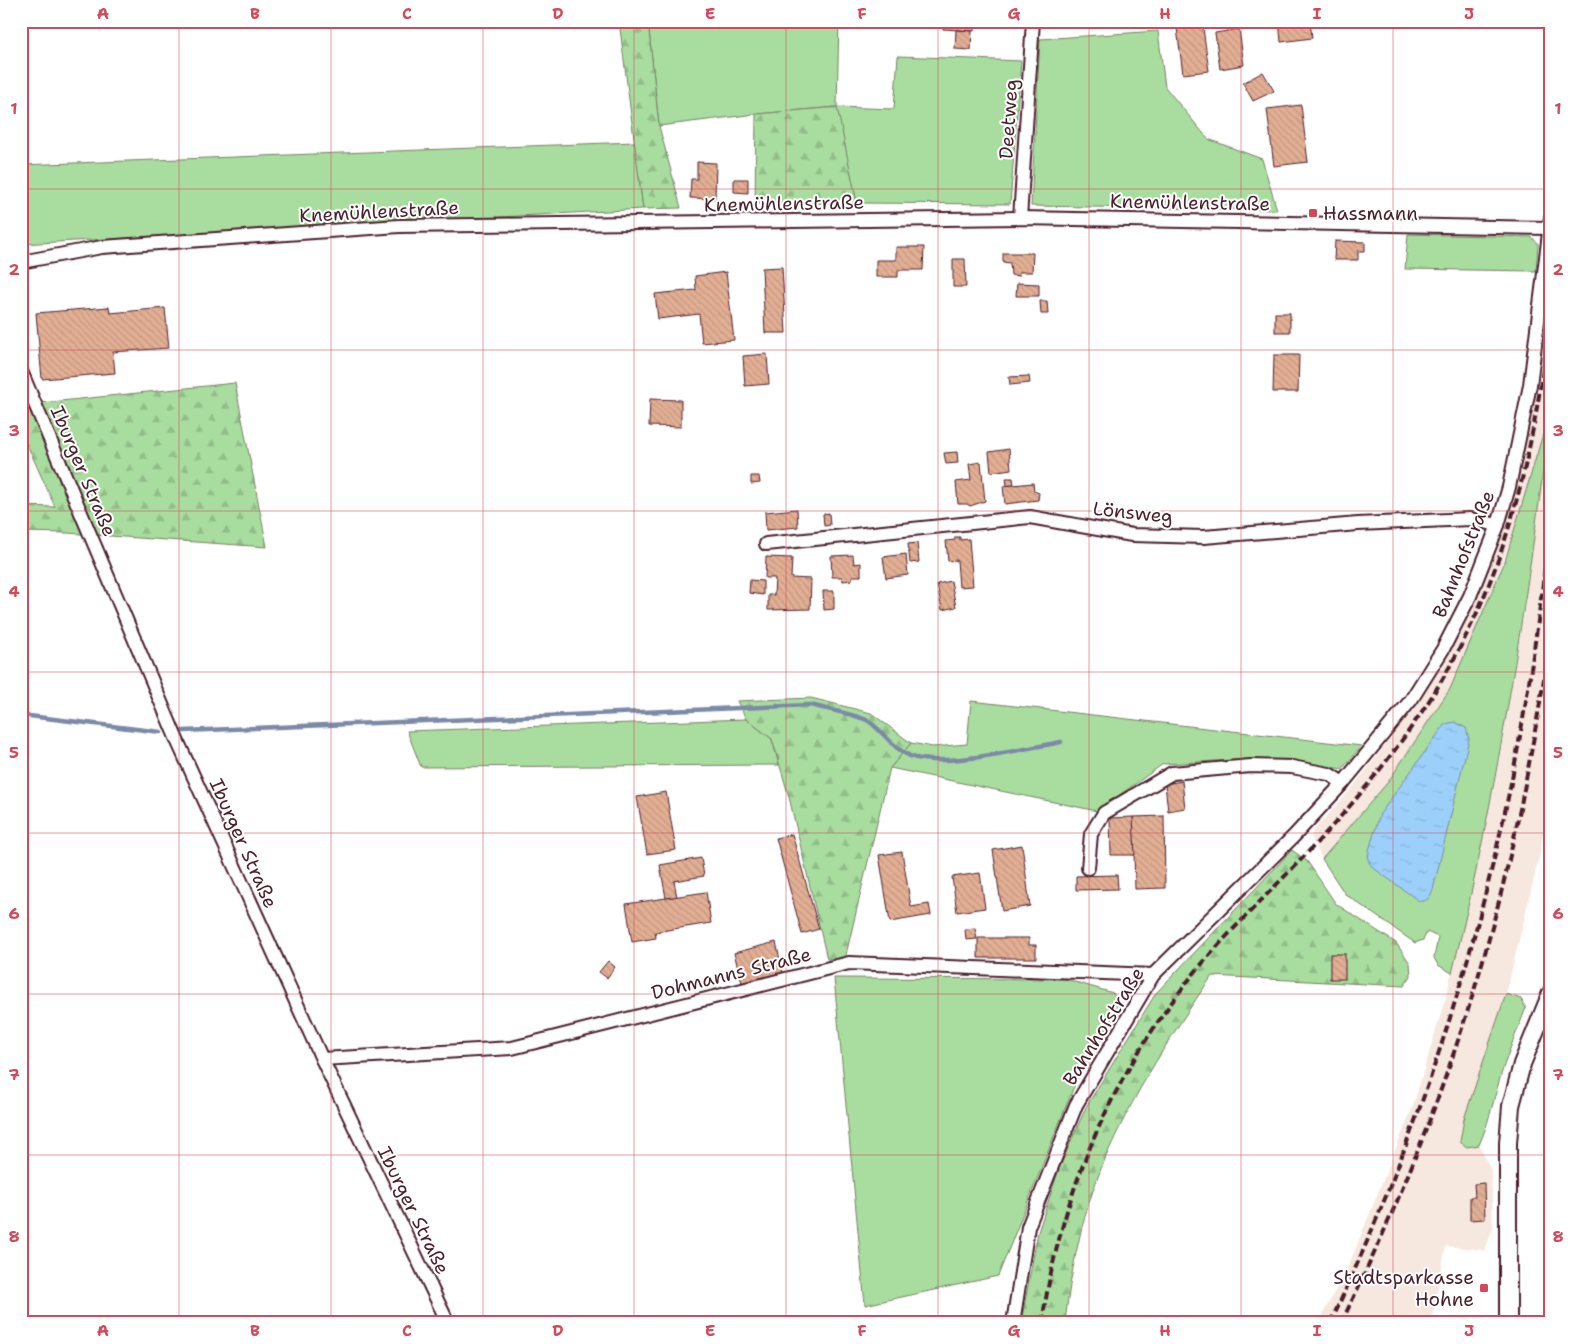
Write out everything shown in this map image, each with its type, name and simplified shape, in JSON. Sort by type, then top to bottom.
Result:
[{"type":"street","name":"Deetweg","points":[[1020,218],[1032,21]]},
{"type":"street","name":"Knemühlenstraße","points":[[21,262],[102,247],[399,226],[1020,218],[1550,222]]},
{"type":"street","name":"Bahnhofstraße","points":[[1013,1323],[1028,1227],[1076,1105],[1153,976],[1294,836],[1343,784],[1411,700],[1443,649],[1470,596],[1498,525],[1509,486],[1530,385],[1550,222]]},
{"type":"street","name":"Iburger Straße","points":[[21,372],[176,740],[322,1060],[448,1323]]},
{"type":"street","name":"Lönsweg","points":[[766,544],[1030,517],[1132,535],[1204,537],[1358,524],[1470,519],[1498,525]]},
{"type":"street","points":[[1088,868],[1091,834],[1104,813],[1172,773],[1251,766],[1292,768],[1329,774],[1343,784]]},
{"type":"street","name":"Dohmanns Straße","points":[[322,1060],[512,1048],[849,963],[1153,976]]},
{"type":"street","points":[[1508,1323],[1508,1170],[1511,1106],[1522,1064],[1551,992]]},
{"type":"shaded area","points":[[1551,278],[1551,787],[1540,853],[1506,994],[1487,1056],[1467,1147],[1479,1145],[1491,1171],[1493,1228],[1485,1250],[1446,1246],[1431,1323],[1318,1323],[1349,1265],[1413,1106],[1446,997],[1499,761],[1526,601],[1523,505],[1488,604],[1450,689],[1388,782],[1322,859],[1311,837],[1313,831],[1354,786],[1418,703],[1448,655],[1494,557],[1513,501],[1523,459]]},
{"type":"green space","points":[[619,21],[648,21],[659,126],[681,208],[643,209]]},
{"type":"green space","points":[[648,21],[839,21],[837,107],[894,109],[898,56],[1021,61],[1010,204],[857,203],[836,107],[756,114],[659,126]]},
{"type":"green space","points":[[1158,31],[1165,87],[1208,139],[1262,159],[1277,210],[1031,206],[1040,39]]},
{"type":"green space","points":[[837,107],[857,203],[755,204],[756,114]]},
{"type":"green space","points":[[635,142],[643,209],[21,244],[21,165]]},
{"type":"green space","points":[[1408,234],[1532,237],[1538,244],[1536,271],[1405,269]]},
{"type":"green space","points":[[21,360],[41,403],[235,383],[267,547],[67,533],[21,532],[21,506],[55,507],[21,431]]},
{"type":"green space","points":[[1543,434],[1548,435],[1508,706],[1483,840],[1452,973],[1438,965],[1434,958],[1438,937],[1427,932],[1423,940],[1415,943],[1345,894],[1322,859],[1388,782],[1450,689],[1505,561]]},
{"type":"green space","points":[[811,698],[871,713],[911,743],[890,768],[845,959],[827,959],[789,797],[772,739],[746,719],[737,701]]},
{"type":"green space","points":[[971,701],[1362,746],[1342,769],[1292,761],[1249,759],[1163,764],[1097,811],[890,768],[911,743],[933,747],[967,744]]},
{"type":"green space","points":[[746,719],[772,739],[779,765],[421,767],[407,731]]},
{"type":"green space","points":[[1292,850],[1307,861],[1336,904],[1396,943],[1410,963],[1411,976],[1404,986],[1212,976],[1148,1076],[1106,1156],[1090,1199],[1080,1234],[1065,1323],[1021,1323],[1038,1232],[1059,1169],[1086,1107],[1156,993]]},
{"type":"green space","points":[[834,978],[1065,979],[1113,993],[1120,1008],[1077,1079],[998,1276],[865,1305]]},
{"type":"green space","points":[[1506,994],[1521,999],[1526,1008],[1504,1066],[1479,1145],[1467,1147],[1460,1142],[1464,1119]]},
{"type":"water","points":[[1455,722],[1466,728],[1469,739],[1433,890],[1429,898],[1419,901],[1372,867],[1368,860],[1369,850],[1380,814],[1445,724]]},
{"type":"building","points":[[943,21],[975,21],[974,31],[943,29]]},
{"type":"building","points":[[1176,21],[1202,21],[1209,71],[1183,74]]},
{"type":"building","points":[[1255,21],[1266,21],[1267,27],[1255,28]]},
{"type":"building","points":[[1279,21],[1310,21],[1312,38],[1281,42]]},
{"type":"building","points":[[1239,29],[1244,65],[1220,69],[1215,33]]},
{"type":"building","points":[[956,30],[972,31],[971,50],[955,49]]},
{"type":"building","points":[[1263,72],[1274,91],[1253,101],[1243,83]]},
{"type":"building","points":[[1301,105],[1308,162],[1274,166],[1267,109]]},
{"type":"building","points":[[697,162],[716,163],[715,199],[690,198],[691,179],[697,179]]},
{"type":"building","points":[[734,179],[748,179],[748,193],[734,192]]},
{"type":"building","points":[[1335,241],[1365,242],[1365,251],[1358,251],[1358,260],[1334,260]]},
{"type":"building","points":[[896,247],[924,247],[923,270],[898,270],[898,277],[876,277],[876,260],[896,260]]},
{"type":"building","points":[[1003,253],[1033,253],[1032,272],[1019,272],[1019,276],[1011,275],[1010,263],[1003,262]]},
{"type":"building","points":[[953,259],[965,259],[966,287],[953,287]]},
{"type":"building","points":[[782,267],[786,333],[765,333],[762,268]]},
{"type":"building","points":[[726,272],[734,340],[702,343],[699,314],[658,319],[655,294],[696,290],[695,276]]},
{"type":"building","points":[[1017,283],[1039,284],[1039,296],[1016,296]]},
{"type":"building","points":[[1040,301],[1047,301],[1048,314],[1041,314]]},
{"type":"building","points":[[109,307],[110,313],[165,308],[169,348],[113,352],[115,373],[42,379],[36,313]]},
{"type":"building","points":[[1275,313],[1290,313],[1290,332],[1275,332]]},
{"type":"building","points":[[767,354],[769,384],[745,386],[743,356]]},
{"type":"building","points":[[1274,355],[1299,355],[1298,392],[1273,392]]},
{"type":"building","points":[[1029,376],[1030,383],[1010,385],[1009,377]]},
{"type":"building","points":[[650,399],[681,400],[681,427],[649,426]]},
{"type":"building","points":[[1009,449],[1011,469],[991,472],[989,452]]},
{"type":"building","points":[[957,452],[958,463],[946,464],[944,453]]},
{"type":"building","points":[[981,462],[985,501],[970,506],[958,504],[956,482],[971,480],[969,464]]},
{"type":"building","points":[[751,476],[759,476],[760,483],[751,484]]},
{"type":"building","points":[[1006,478],[1013,478],[1014,485],[1007,486]]},
{"type":"building","points":[[1033,483],[1034,491],[1039,493],[1038,500],[1005,504],[1003,486]]},
{"type":"building","points":[[797,509],[798,527],[766,530],[765,512]]},
{"type":"building","points":[[829,513],[830,525],[824,526],[823,514]]},
{"type":"building","points":[[955,537],[960,537],[960,540],[969,539],[973,586],[959,587],[957,560],[948,561],[946,541],[955,540]]},
{"type":"building","points":[[917,543],[919,562],[910,563],[908,544]]},
{"type":"building","points":[[906,554],[908,575],[886,578],[883,557]]},
{"type":"building","points":[[853,555],[854,564],[861,563],[861,576],[852,576],[852,580],[843,581],[842,577],[832,577],[831,556]]},
{"type":"building","points":[[766,557],[792,558],[791,578],[811,579],[810,609],[768,610],[768,595],[774,595],[775,578],[765,578]]},
{"type":"building","points":[[750,580],[763,581],[763,595],[749,593]]},
{"type":"building","points":[[951,581],[956,607],[942,610],[937,584]]},
{"type":"building","points":[[823,591],[834,591],[834,609],[824,610]]},
{"type":"building","points":[[1182,781],[1185,808],[1168,811],[1165,784]]},
{"type":"building","points":[[666,792],[676,850],[647,854],[637,797]]},
{"type":"building","points":[[1164,816],[1165,888],[1135,889],[1133,817]]},
{"type":"building","points":[[1133,817],[1135,855],[1111,855],[1110,818]]},
{"type":"building","points":[[792,834],[819,929],[802,934],[776,838]]},
{"type":"building","points":[[1022,845],[1030,906],[1002,911],[993,850]]},
{"type":"building","points":[[902,852],[911,907],[929,904],[931,915],[890,922],[879,855]]},
{"type":"building","points":[[701,858],[704,876],[674,881],[677,897],[666,898],[660,865]]},
{"type":"building","points":[[980,873],[985,908],[957,912],[952,877]]},
{"type":"building","points":[[1117,875],[1118,889],[1076,890],[1076,876]]},
{"type":"building","points":[[706,892],[711,923],[655,932],[656,938],[632,942],[626,904]]},
{"type":"building","points":[[975,928],[977,939],[966,940],[965,929]]},
{"type":"building","points":[[978,938],[1029,938],[1029,945],[1036,945],[1036,958],[978,958]]},
{"type":"building","points":[[776,942],[783,973],[742,983],[734,953]]},
{"type":"building","points":[[1330,954],[1345,954],[1345,979],[1330,979]]},
{"type":"building","points":[[608,961],[615,967],[607,978],[599,972]]},
{"type":"building","points":[[1544,1164],[1551,1164],[1551,1185],[1546,1185]]},
{"type":"building","points":[[1484,1183],[1485,1219],[1470,1220],[1470,1197],[1475,1197],[1474,1184]]},
{"type":"waterway","points":[[183,731],[811,705],[865,719],[904,753],[924,759],[962,759],[1061,742]]},
{"type":"waterway","points":[[21,715],[161,732]]},
{"type":"railway","points":[[1042,1323],[1062,1227],[1077,1181],[1115,1093],[1139,1051],[1166,1010],[1196,971],[1323,836],[1378,772],[1427,704],[1455,658],[1496,565],[1512,517],[1535,419],[1551,315]]},
{"type":"railway","points":[[1330,1323],[1358,1263],[1408,1141],[1450,1016],[1487,889],[1518,749],[1551,517]]},
{"type":"railway","points":[[1341,1323],[1408,1176],[1464,1023],[1480,971],[1519,815],[1551,638]]},
{"type":"place","name":"Hassmann","points":[[1313,213]]},
{"type":"place","name":"Stadtsparkasse Hohne","points":[[1484,1288]]}]
